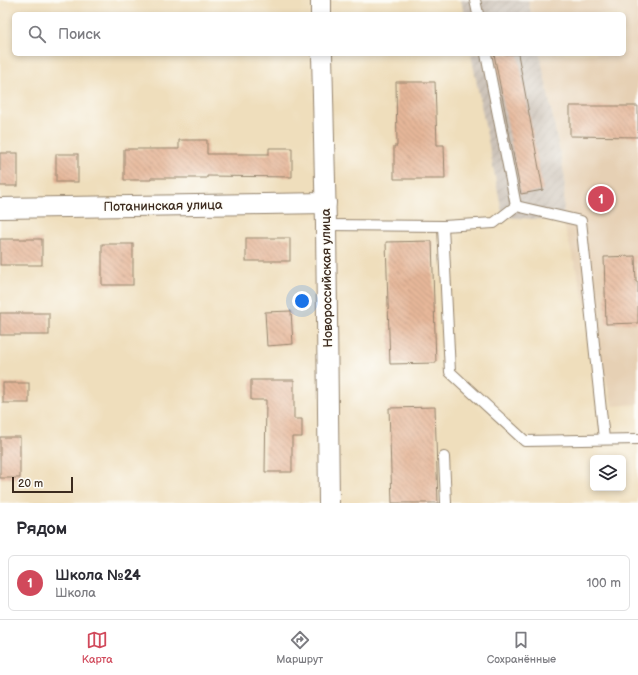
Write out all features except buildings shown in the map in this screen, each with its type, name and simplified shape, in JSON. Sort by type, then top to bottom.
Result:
[{"type":"street","points":[[321,0],[321,12]]},
{"type":"street","name":"Новороссийская улица","points":[[322,56],[326,203],[329,503]]},
{"type":"street","name":"Потанинская улица","points":[[0,208],[326,203]]},
{"type":"lane","points":[[475,0],[478,12]]},
{"type":"lane","points":[[486,56],[516,206]]},
{"type":"lane","points":[[326,225],[443,226],[494,223],[516,206]]},
{"type":"lane","points":[[516,206],[581,221],[604,439]]},
{"type":"lane","points":[[443,226],[450,372],[525,441],[638,439]]},
{"type":"lane","points":[[444,457],[446,503]]},
{"type":"shaded area","points":[[461,0],[528,0],[531,12],[464,12]]},
{"type":"shaded area","points":[[528,0],[638,0],[638,404],[613,406],[563,221],[565,178],[540,56],[626,56],[626,12],[531,12]]},
{"type":"shaded area","points":[[471,56],[540,56],[565,178],[563,221],[503,217]]},
{"type":"place","name":"Школа №24","points":[[601,199]]}]
